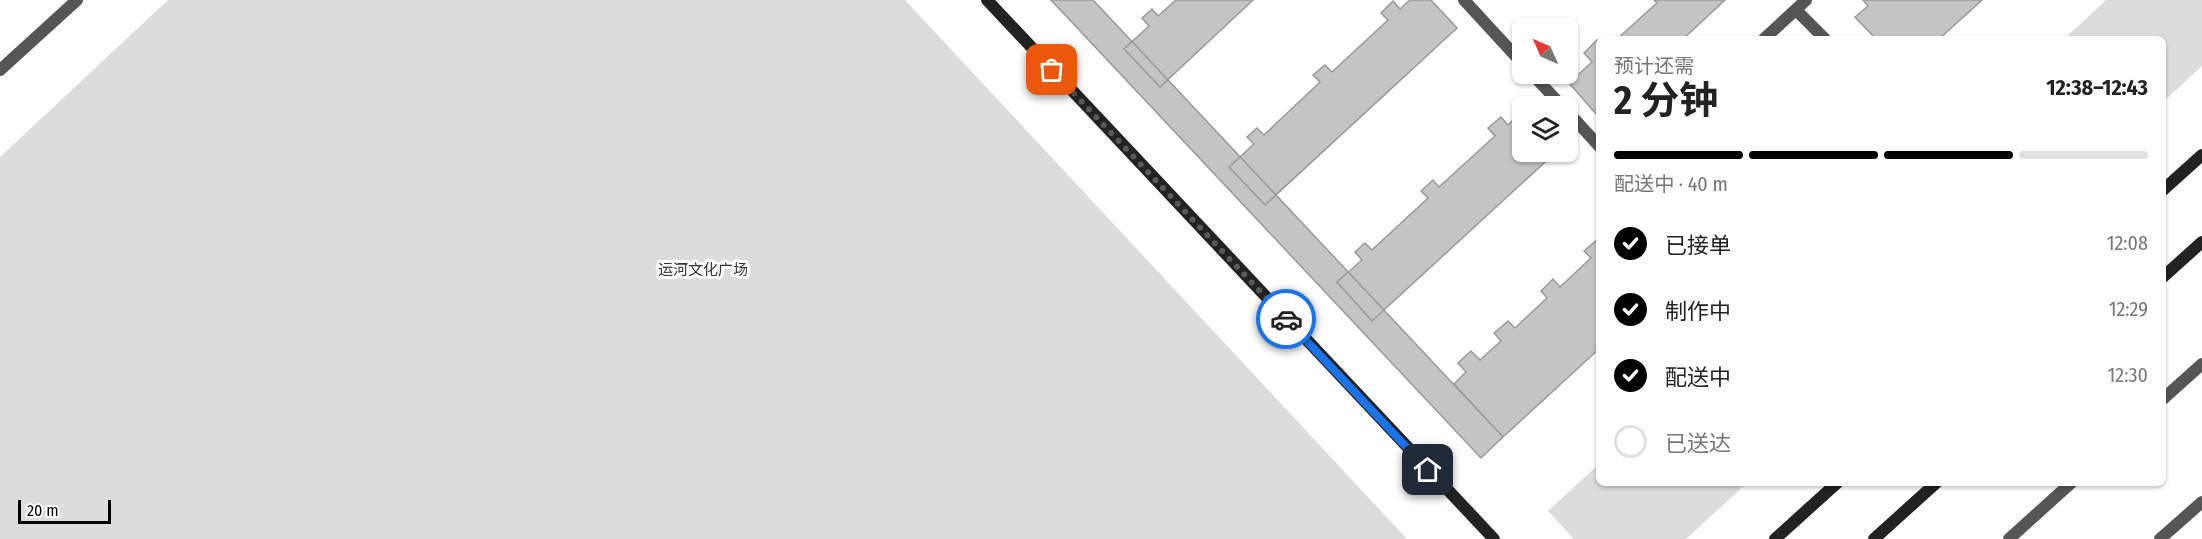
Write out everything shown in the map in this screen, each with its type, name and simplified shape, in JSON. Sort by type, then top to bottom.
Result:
[{"type":"street","points":[[0,70],[77,0]]},
{"type":"street","points":[[987,0],[1494,539]]},
{"type":"street","points":[[1464,0],[1512,52]]},
{"type":"street","points":[[1767,36],[1806,0]]},
{"type":"street","points":[[1796,10],[1822,36]]},
{"type":"street","points":[[1541,84],[1553,96]]},
{"type":"street","points":[[1578,123],[1596,143]]},
{"type":"street","points":[[2166,187],[2202,155]]},
{"type":"street","points":[[2166,274],[2202,242]]},
{"type":"street","points":[[2166,396],[2202,364]]},
{"type":"street","points":[[1775,539],[1834,486]]},
{"type":"street","points":[[1874,539],[1933,486]]},
{"type":"street","points":[[2013,538],[2068,486]]},
{"type":"street","points":[[2160,539],[2202,502]]},
{"type":"green space","name":"运河文化广场","points":[[168,0],[905,0],[1407,539],[0,539],[0,157]]},
{"type":"green space","points":[[2106,0],[2202,0],[2202,66],[2166,99],[2166,36],[2067,36]]},
{"type":"green space","points":[[1596,467],[1596,486],[1744,486],[1686,539],[1574,539],[1548,511]]},
{"type":"building","points":[[1051,0],[1093,0],[1503,437],[1481,458]]},
{"type":"building","points":[[1176,0],[1253,0],[1160,87],[1124,49],[1149,26],[1142,18],[1152,9],[1158,16]]},
{"type":"building","points":[[1410,0],[1431,0],[1457,28],[1265,205],[1229,167],[1254,144],[1247,137],[1257,128],[1264,135],[1320,82],[1313,75],[1325,65],[1332,72],[1388,20],[1381,13],[1393,1],[1400,9]]},
{"type":"building","points":[[1654,0],[1725,0],[1686,36],[1620,36],[1657,3]]},
{"type":"building","points":[[1863,0],[1982,0],[1942,36],[1873,36],[1855,17],[1868,6]]},
{"type":"building","points":[[1596,41],[1596,114],[1570,84],[1578,84],[1578,75],[1592,62],[1584,53]]},
{"type":"building","points":[[1501,117],[1508,125],[1512,121],[1512,162],[1545,162],[1372,321],[1337,282],[1362,260],[1355,252],[1365,243],[1372,250],[1428,198],[1421,191],[1433,180],[1439,187],[1495,136],[1488,128]]},
{"type":"building","points":[[1596,241],[1596,352],[1503,437],[1454,384],[1466,372],[1458,363],[1471,351],[1480,360],[1501,341],[1494,333],[1508,321],[1515,328],[1547,298],[1541,291],[1553,279],[1560,287],[1591,258],[1584,251]]},
{"type":"way so far","points":[[1052,70],[1286,319]]},
{"type":"route","points":[[1286,319],[1428,470]]}]
